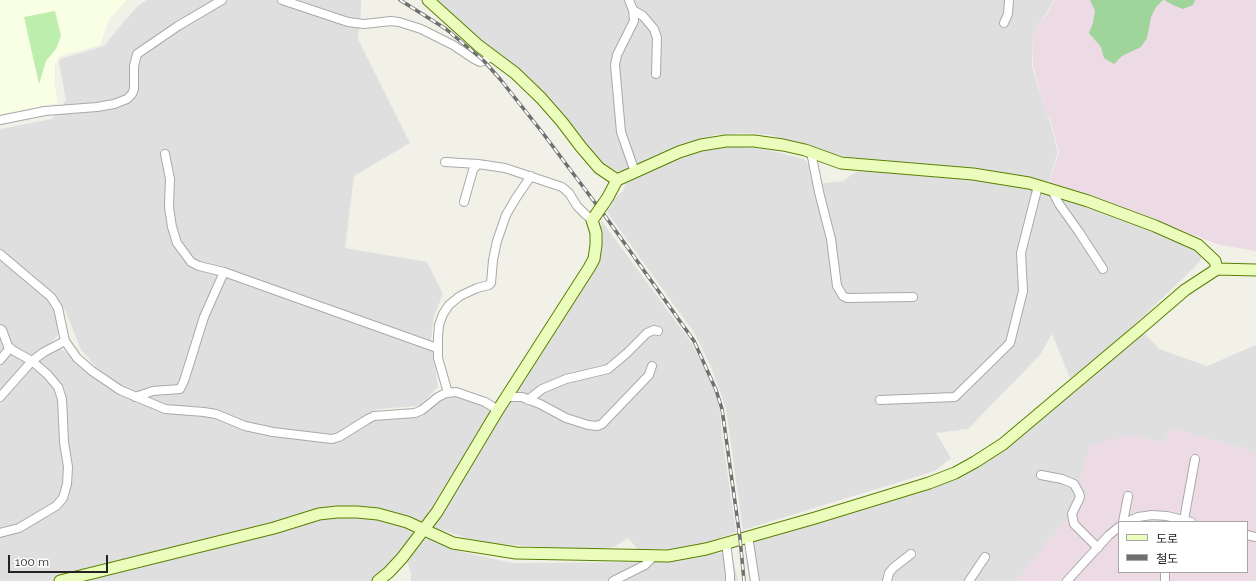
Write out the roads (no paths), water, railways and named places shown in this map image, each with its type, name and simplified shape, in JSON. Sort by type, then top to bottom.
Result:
[{"type":"street","points":[[0,120],[45,111],[97,107],[114,104],[127,99],[132,94],[134,89],[135,60],[137,54],[178,26],[222,0]]},
{"type":"street","points":[[282,0],[348,22],[364,24],[391,21],[399,22],[422,29],[452,45],[474,60],[480,62],[492,56]]},
{"type":"street","points":[[428,0],[479,46],[515,73],[541,98],[599,168],[616,180]]},
{"type":"street","points":[[630,0],[634,21],[617,55],[615,65],[621,132],[635,172]]},
{"type":"street","points":[[1004,23],[1008,14],[1009,0]]},
{"type":"street","points":[[633,10],[643,16],[654,29],[657,38],[656,74]]},
{"type":"street","points":[[378,581],[402,558],[437,512],[506,397],[594,259],[596,233],[593,218],[608,197],[616,180],[679,152],[701,144],[726,141],[754,141],[782,145],[812,152],[841,163],[973,174],[1029,183],[1088,201],[1154,226],[1198,245],[1215,261],[1217,269]]},
{"type":"street","points":[[812,152],[819,192],[831,239],[837,286],[843,296],[847,298],[913,296]]},
{"type":"street","points":[[165,154],[170,179],[169,207],[172,226],[177,243],[191,262],[199,266],[224,272],[438,348]]},
{"type":"street","points":[[445,162],[478,164],[505,168],[562,187],[570,193],[577,206],[585,214],[593,218]]},
{"type":"street","points":[[464,202],[473,170],[478,164]]},
{"type":"street","points":[[448,393],[438,358],[439,325],[443,314],[449,305],[460,296],[491,283],[493,260],[497,241],[506,215],[532,176]]},
{"type":"street","points":[[880,400],[955,397],[1010,343],[1023,290],[1021,253],[1038,186]]},
{"type":"street","points":[[1052,190],[1059,204],[1103,269]]},
{"type":"street","points":[[0,254],[51,297],[58,308],[65,341],[77,358],[92,371],[120,390],[165,408],[216,414],[245,426],[273,432],[332,439],[339,437],[374,416],[415,413],[422,410],[438,397],[448,393],[456,392],[485,402],[498,410]]},
{"type":"street","points":[[60,581],[274,528],[319,514],[357,512],[378,514],[407,522],[453,543],[516,553],[668,556],[706,549],[815,518],[928,483],[955,473],[1003,444],[1185,290],[1217,269],[1256,270]]},
{"type":"street","points":[[135,397],[153,391],[180,388],[186,375],[204,317],[224,272]]},
{"type":"street","points":[[0,329],[2,330],[8,346],[32,361],[48,375],[58,387],[62,399],[64,442],[68,467],[68,484],[63,498],[56,506],[19,528],[0,533]]},
{"type":"street","points":[[528,400],[542,389],[566,379],[608,369],[627,353],[647,332],[654,330],[658,331]]},
{"type":"street","points":[[0,397],[32,361],[44,352],[65,341]]},
{"type":"street","points":[[0,360],[10,348]]},
{"type":"street","points":[[506,397],[522,397],[566,418],[588,425],[597,426],[602,424],[649,375],[652,366]]},
{"type":"street","points":[[1129,521],[1138,517],[1152,515],[1167,519],[1188,521],[1195,459]]},
{"type":"street","points":[[1041,475],[1062,479],[1074,484],[1080,497],[1072,514],[1074,524],[1098,548]]},
{"type":"street","points":[[1123,521],[1128,496]]},
{"type":"street","points":[[1067,581],[1109,535],[1118,528]]},
{"type":"street","points":[[748,536],[755,581]]},
{"type":"street","points":[[726,543],[730,581]]},
{"type":"street","points":[[887,581],[889,573],[893,568],[911,554]]},
{"type":"street","points":[[613,581],[645,564],[654,556]]},
{"type":"street","points":[[969,581],[985,557]]},
{"type":"railway","points":[[400,0],[446,29],[484,61],[500,79],[608,220],[694,341],[716,390],[722,409],[740,538],[744,581]]}]
